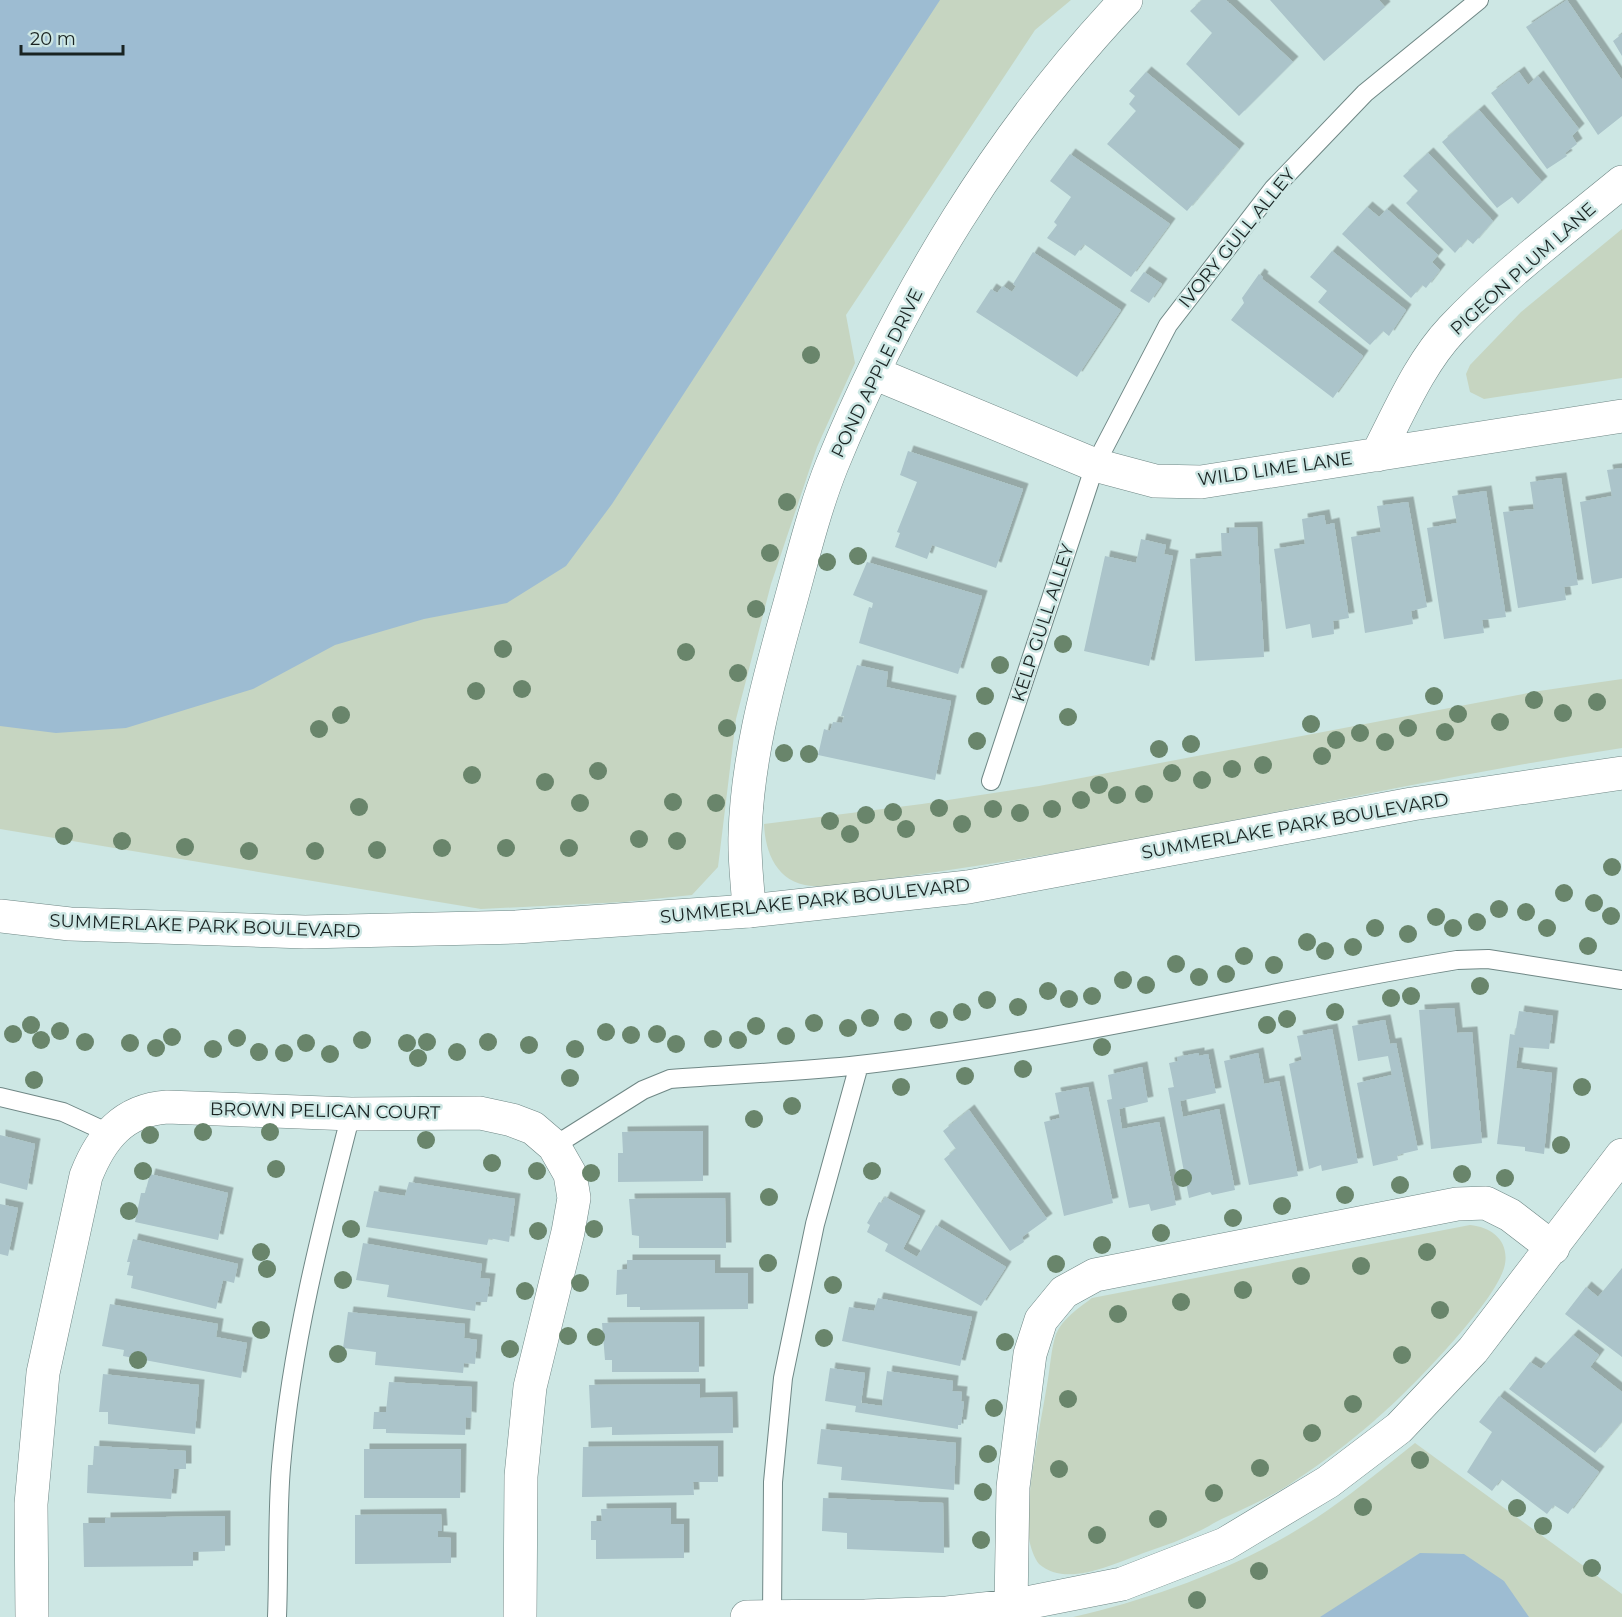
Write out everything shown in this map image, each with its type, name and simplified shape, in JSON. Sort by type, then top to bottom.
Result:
[{"type":"street","name":"POND APPLE DRIVE","points":[[749,911],[745,835],[750,781],[766,692],[803,556],[831,467],[874,373],[948,233],[1030,113],[1126,0]]},
{"type":"street","name":"PIGEON PLUM LANE","points":[[1377,455],[1420,374],[1451,330],[1545,246],[1622,182]]},
{"type":"street","name":"WILD LIME LANE","points":[[874,373],[1095,465],[1155,481],[1202,482],[1622,416]]},
{"type":"street","name":"SUMMERLAKE PARK BOULEVARD","points":[[0,916],[70,924],[305,932],[516,927],[749,911],[968,887],[1412,804],[1622,773]]},
{"type":"street","name":"BROWN PELICAN COURT","points":[[32,1617],[31,1504],[43,1373],[86,1176],[97,1148],[128,1119],[150,1109],[351,1114],[480,1113],[512,1120],[533,1128],[554,1146],[570,1174],[574,1198],[568,1232],[530,1387],[521,1476],[520,1617]]},
{"type":"street","points":[[747,1617],[865,1617],[947,1613],[1011,1606],[1122,1584],[1225,1544],[1328,1482],[1399,1428],[1473,1350],[1622,1155]]},
{"type":"street","points":[[1011,1606],[1013,1487],[1030,1354],[1041,1320],[1064,1292],[1095,1275],[1457,1204],[1486,1203],[1510,1215],[1552,1248]]},
{"type":"lane","name":"IVORY GULL ALLEY","points":[[1095,465],[1168,326],[1273,189],[1365,93],[1479,0]]},
{"type":"lane","name":"KELP GULL ALLEY","points":[[991,781],[1095,465]]},
{"type":"lane","points":[[554,1146],[643,1090],[670,1079],[859,1065],[1105,1027],[1457,960],[1488,959],[1622,980]]},
{"type":"lane","points":[[772,1617],[773,1482],[783,1378],[814,1224],[859,1065]]},
{"type":"lane","points":[[0,1096],[63,1112],[111,1134]]},
{"type":"lane","points":[[278,1617],[281,1468],[292,1380],[320,1235],[351,1114]]},
{"type":"green space","points":[[0,0],[1071,0],[1035,30],[846,315],[855,363],[817,447],[771,584],[736,719],[718,867],[692,895],[624,902],[481,909],[0,829]]},
{"type":"green space","points":[[1622,229],[1622,378],[1484,399],[1470,392],[1466,374],[1470,365],[1521,312]]},
{"type":"green space","points":[[1622,679],[1622,748],[1470,774],[1091,847],[924,874],[840,885],[811,886],[799,884],[781,872],[770,855],[765,835],[764,824],[922,804],[1039,786],[1539,691]]},
{"type":"green space","points":[[1470,1225],[1492,1232],[1501,1242],[1506,1256],[1499,1280],[1469,1323],[1427,1370],[1388,1409],[1346,1444],[1279,1491],[1262,1500],[1175,1542],[1113,1565],[1087,1572],[1061,1574],[1049,1571],[1035,1559],[1029,1538],[1029,1502],[1054,1340],[1067,1318],[1092,1298]]},
{"type":"green space","points":[[1415,1443],[1622,1594],[1622,1617],[1073,1617],[1173,1588],[1237,1562],[1299,1529],[1328,1510]]},
{"type":"water","points":[[0,0],[940,0],[612,504],[566,566],[507,603],[424,619],[335,645],[253,689],[126,728],[56,733],[0,726]]},
{"type":"water","points":[[1420,1553],[1464,1554],[1504,1581],[1529,1617],[1320,1617]]},
{"type":"building","points":[[1202,0],[1226,0],[1293,62],[1239,116],[1186,64],[1212,33],[1190,11]]},
{"type":"building","points":[[1270,0],[1379,0],[1385,7],[1324,61]]},
{"type":"building","points":[[1567,0],[1622,80],[1622,116],[1598,135],[1526,27]]},
{"type":"building","points":[[1622,34],[1622,56],[1613,41]]},
{"type":"building","points":[[1146,72],[1239,149],[1187,211],[1107,144],[1136,111],[1129,104],[1135,96],[1129,91]]},
{"type":"building","points":[[1519,72],[1528,85],[1538,76],[1579,129],[1572,136],[1577,144],[1565,153],[1567,156],[1547,169],[1491,93]]},
{"type":"building","points":[[1479,110],[1542,182],[1518,204],[1512,197],[1497,208],[1442,142]]},
{"type":"building","points":[[1428,153],[1493,221],[1473,244],[1467,239],[1455,253],[1406,203],[1418,191],[1403,176]]},
{"type":"building","points":[[1070,154],[1170,224],[1131,277],[1084,244],[1075,256],[1047,238],[1057,225],[1054,222],[1071,197],[1050,181]]},
{"type":"building","points":[[1367,207],[1379,217],[1387,209],[1438,255],[1432,262],[1440,270],[1426,288],[1422,285],[1411,298],[1342,234]]},
{"type":"building","points":[[1332,251],[1406,310],[1389,336],[1383,331],[1370,345],[1318,302],[1327,291],[1310,277]]},
{"type":"building","points":[[1033,252],[1121,310],[1077,377],[976,312],[991,289],[997,293],[1003,286],[1012,292],[1016,286],[1013,284]]},
{"type":"building","points":[[1144,272],[1162,284],[1149,303],[1130,291]]},
{"type":"building","points":[[1259,274],[1263,277],[1262,279],[1363,356],[1333,398],[1231,320],[1244,303],[1242,298]]},
{"type":"building","points":[[908,451],[1023,489],[996,568],[932,545],[927,559],[895,547],[900,533],[897,532],[917,482],[900,475]]},
{"type":"building","points":[[1622,468],[1622,578],[1592,584],[1580,502],[1612,496],[1607,470]]},
{"type":"building","points":[[1561,478],[1578,585],[1564,587],[1566,600],[1518,608],[1503,512],[1534,509],[1530,482]]},
{"type":"building","points":[[1486,491],[1506,617],[1482,620],[1484,633],[1444,639],[1427,528],[1457,523],[1452,496]]},
{"type":"building","points":[[1408,502],[1427,607],[1411,611],[1413,624],[1365,633],[1351,537],[1381,532],[1377,506]]},
{"type":"building","points":[[1324,515],[1326,525],[1334,523],[1349,618],[1333,621],[1334,634],[1312,638],[1310,624],[1286,629],[1274,549],[1305,544],[1302,519]]},
{"type":"building","points":[[1257,527],[1264,657],[1195,661],[1190,559],[1222,556],[1221,533],[1229,533],[1229,528]]},
{"type":"building","points":[[1141,539],[1166,545],[1164,554],[1173,556],[1149,666],[1084,651],[1105,556],[1136,563]]},
{"type":"building","points":[[867,562],[982,596],[958,674],[859,643],[869,607],[872,608],[873,603],[853,595]]},
{"type":"building","points":[[857,665],[888,672],[886,687],[951,701],[935,780],[818,755],[824,729],[830,731],[833,722],[842,723],[844,716],[841,716]]},
{"type":"building","points":[[1454,1008],[1457,1033],[1472,1032],[1482,1143],[1431,1149],[1419,1010]]},
{"type":"building","points":[[1519,1011],[1553,1016],[1549,1049],[1519,1047],[1516,1068],[1552,1073],[1544,1154],[1525,1151],[1525,1147],[1497,1144],[1510,1034],[1515,1035]]},
{"type":"building","points":[[1385,1020],[1390,1044],[1396,1043],[1418,1150],[1397,1155],[1398,1160],[1373,1166],[1357,1083],[1392,1075],[1388,1056],[1358,1061],[1352,1026]]},
{"type":"building","points":[[1332,1029],[1358,1163],[1322,1171],[1321,1165],[1309,1169],[1289,1064],[1302,1060],[1297,1036]]},
{"type":"building","points":[[1199,1053],[1199,1056],[1208,1054],[1216,1093],[1180,1101],[1183,1117],[1219,1109],[1235,1190],[1212,1195],[1210,1192],[1189,1198],[1168,1088],[1174,1087],[1169,1063],[1178,1061],[1177,1057]]},
{"type":"building","points":[[1258,1053],[1264,1084],[1279,1081],[1298,1176],[1249,1185],[1224,1061]]},
{"type":"building","points":[[1142,1067],[1148,1102],[1119,1109],[1122,1129],[1159,1122],[1176,1205],[1151,1211],[1149,1204],[1129,1208],[1107,1100],[1112,1099],[1108,1075]]},
{"type":"building","points":[[1088,1087],[1113,1203],[1064,1216],[1044,1122],[1060,1118],[1055,1093]]},
{"type":"building","points":[[969,1110],[1047,1219],[1022,1237],[1024,1242],[1010,1251],[944,1159],[956,1149],[943,1131]]},
{"type":"building","points":[[703,1131],[703,1181],[618,1182],[618,1153],[623,1153],[622,1132]]},
{"type":"building","points":[[0,1135],[35,1144],[27,1190],[0,1183]]},
{"type":"building","points":[[150,1174],[228,1193],[218,1240],[135,1222],[141,1193],[145,1193]]},
{"type":"building","points":[[409,1182],[515,1199],[509,1242],[489,1238],[487,1245],[366,1227],[374,1191],[405,1196]]},
{"type":"building","points":[[885,1197],[920,1216],[903,1249],[917,1257],[936,1225],[1006,1267],[981,1306],[885,1251],[888,1244],[867,1232],[870,1225],[867,1223],[879,1202],[882,1203]]},
{"type":"building","points":[[725,1198],[726,1248],[639,1248],[639,1236],[632,1235],[629,1199]]},
{"type":"building","points":[[0,1204],[18,1208],[8,1256],[0,1254]]},
{"type":"building","points":[[133,1239],[238,1264],[234,1283],[223,1280],[216,1309],[131,1288],[133,1276],[127,1275],[130,1262],[127,1262]]},
{"type":"building","points":[[363,1243],[482,1264],[480,1278],[490,1279],[487,1302],[476,1302],[475,1311],[387,1297],[389,1285],[356,1280]]},
{"type":"building","points":[[627,1260],[715,1260],[715,1273],[748,1273],[748,1309],[640,1310],[640,1307],[627,1307],[627,1294],[616,1295],[617,1270],[627,1269]]},
{"type":"building","points":[[1622,1268],[1622,1357],[1565,1314],[1586,1287],[1598,1297]]},
{"type":"building","points":[[878,1298],[972,1317],[960,1366],[842,1341],[849,1307],[874,1311]]},
{"type":"building","points":[[110,1304],[218,1324],[216,1337],[247,1343],[241,1378],[123,1356],[124,1350],[102,1346]]},
{"type":"building","points":[[348,1312],[465,1324],[464,1338],[477,1340],[475,1364],[464,1363],[463,1373],[375,1365],[376,1352],[343,1348]]},
{"type":"building","points":[[699,1322],[699,1372],[612,1372],[612,1360],[605,1360],[602,1323]]},
{"type":"building","points":[[1573,1335],[1599,1355],[1590,1367],[1622,1392],[1622,1421],[1595,1453],[1509,1389],[1530,1362],[1541,1369]]},
{"type":"building","points":[[830,1368],[865,1373],[861,1403],[882,1406],[887,1371],[953,1381],[952,1391],[962,1392],[961,1401],[964,1402],[961,1425],[958,1425],[958,1429],[855,1412],[856,1406],[825,1401]]},
{"type":"building","points":[[103,1374],[199,1385],[195,1434],[108,1424],[108,1412],[99,1412]]},
{"type":"building","points":[[389,1382],[472,1387],[471,1418],[466,1417],[465,1435],[386,1433],[386,1429],[373,1429],[374,1412],[386,1412]]},
{"type":"building","points":[[700,1384],[700,1398],[732,1397],[733,1433],[612,1435],[612,1427],[591,1428],[589,1385]]},
{"type":"building","points":[[1499,1396],[1599,1472],[1568,1514],[1554,1505],[1547,1514],[1501,1479],[1492,1491],[1467,1472],[1492,1432],[1479,1422]]},
{"type":"building","points":[[821,1429],[956,1443],[954,1490],[841,1480],[842,1467],[817,1464]]},
{"type":"building","points":[[94,1446],[186,1451],[186,1469],[174,1469],[171,1499],[87,1493],[88,1465],[93,1465]]},
{"type":"building","points":[[718,1446],[718,1482],[693,1482],[694,1495],[582,1497],[583,1447]]},
{"type":"building","points":[[364,1449],[461,1449],[460,1498],[364,1498]]},
{"type":"building","points":[[823,1498],[943,1503],[944,1553],[847,1549],[847,1533],[822,1531]]},
{"type":"building","points":[[671,1508],[671,1524],[684,1524],[684,1558],[596,1559],[596,1540],[591,1540],[591,1521],[602,1521],[601,1509]]},
{"type":"building","points":[[441,1514],[442,1531],[438,1531],[438,1537],[451,1538],[451,1563],[355,1564],[355,1515]]},
{"type":"building","points":[[225,1516],[225,1551],[193,1552],[193,1566],[84,1567],[83,1523],[105,1523],[105,1518]]}]
